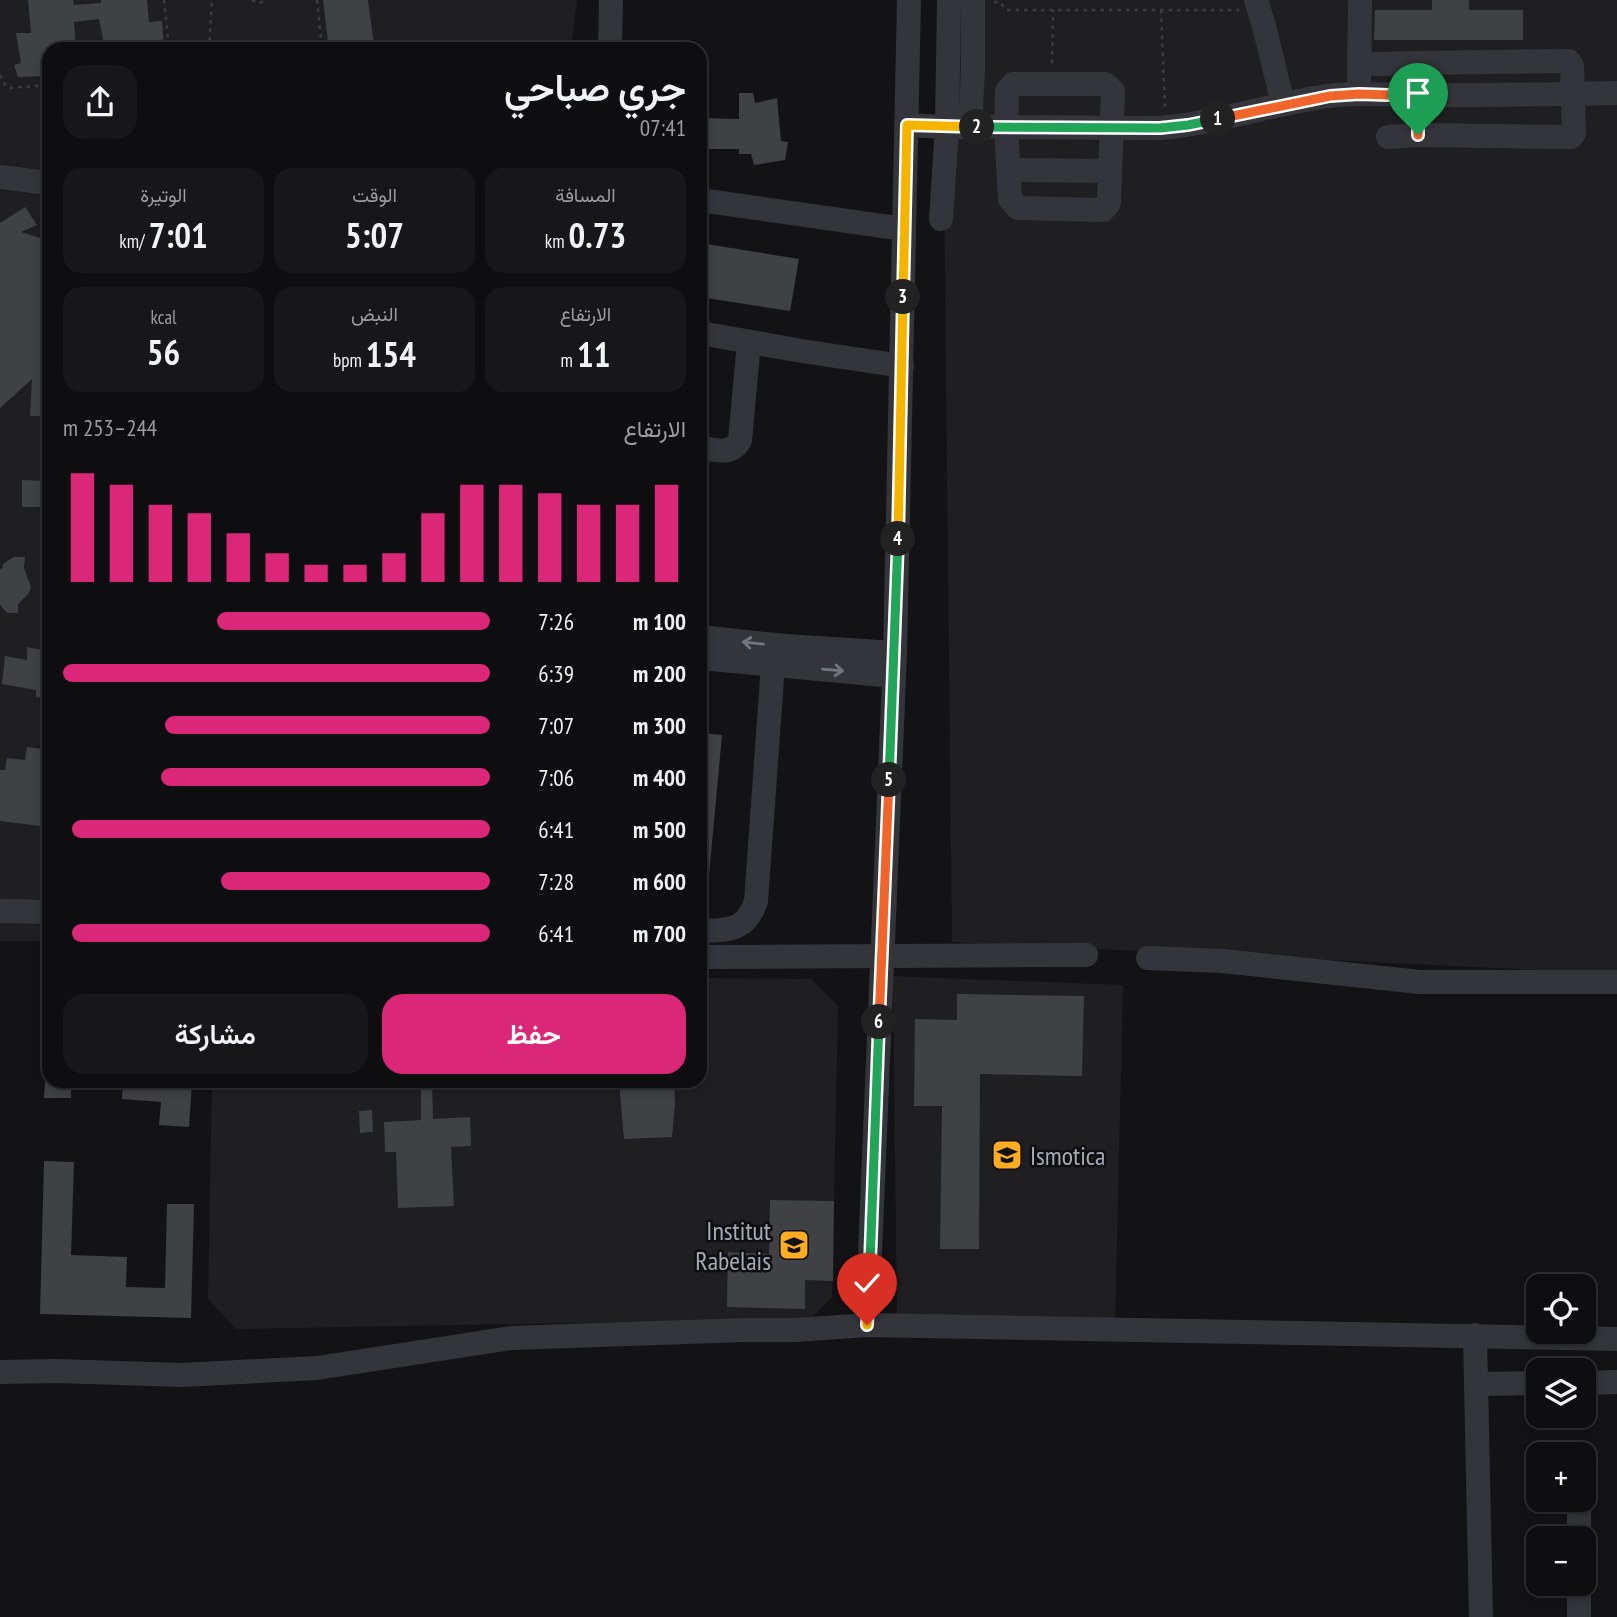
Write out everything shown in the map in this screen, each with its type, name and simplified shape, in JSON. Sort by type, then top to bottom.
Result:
[{"type":"street","points":[[610,42],[611,0]]},
{"type":"street","points":[[867,1325],[894,664],[909,0]]},
{"type":"street","points":[[949,0],[958,127]]},
{"type":"street","points":[[1359,94],[1360,0]]},
{"type":"street","points":[[941,219],[958,127],[973,69],[973,1]]},
{"type":"street","points":[[1258,5],[1283,104]]},
{"type":"street","points":[[1376,64],[1569,61],[1572,66],[1574,133],[1571,137],[1388,136]]},
{"type":"street","points":[[1417,63],[1418,135]]},
{"type":"street","points":[[1052,84],[1105,85],[1113,91],[1110,203],[1103,210],[1018,208],[1010,199],[1007,91],[1013,85],[1052,84]]},
{"type":"street","points":[[907,125],[1166,127],[1188,125],[1330,96],[1617,93]]},
{"type":"street","points":[[1009,170],[1110,171]]},
{"type":"street","points":[[0,177],[42,182]]},
{"type":"street","points":[[707,201],[904,229]]},
{"type":"street","points":[[707,334],[902,366]]},
{"type":"street","points":[[707,448],[727,451],[736,447],[740,440],[749,342]]},
{"type":"street","points":[[707,638],[800,657],[894,664]]},
{"type":"street","points":[[707,658],[773,665],[800,657]]},
{"type":"street","points":[[707,931],[729,930],[735,927],[749,916],[756,901],[773,665]]},
{"type":"street","points":[[0,911],[42,912]]},
{"type":"street","points":[[707,957],[1086,955]]},
{"type":"street","points":[[1148,958],[1222,961],[1420,982],[1617,982]]},
{"type":"street","points":[[0,1372],[181,1375],[317,1367],[511,1338],[796,1330],[867,1325],[1617,1339]]},
{"type":"street","points":[[1475,1335],[1481,1617]]},
{"type":"street","points":[[1596,1383],[1617,1382]]},
{"type":"street","points":[[1476,1384],[1526,1383]]},
{"type":"street","points":[[1579,1596],[1579,1617]]},
{"type":"path","points":[[164,0],[168,42]]},
{"type":"path","points":[[209,42],[212,0]]},
{"type":"path","points":[[252,0],[260,3],[265,0]]},
{"type":"path","points":[[317,0],[321,42]]},
{"type":"path","points":[[973,1],[1000,2],[1006,10],[1161,10],[1258,5]]},
{"type":"path","points":[[1052,10],[1052,84]]},
{"type":"path","points":[[1161,10],[1166,127]]},
{"type":"path","points":[[0,75],[8,88],[42,86]]},
{"type":"shaded area","points":[[0,0],[577,0],[572,42],[42,42],[42,941],[0,941]]},
{"type":"shaded area","points":[[942,0],[1617,0],[1617,974],[952,942]]},
{"type":"shaded area","name":"Ismotica","points":[[893,976],[1123,985],[1115,1325],[897,1326]]},
{"type":"shaded area","points":[[707,978],[811,979],[838,1006],[832,1297],[808,1322],[683,1321],[236,1329],[208,1299],[212,1088],[707,1088]]},
{"type":"building","points":[[28,0],[73,0],[74,5],[101,3],[101,0],[147,0],[149,22],[162,21],[164,42],[104,42],[99,19],[74,22],[75,42],[42,42],[42,76],[18,77],[14,65],[21,63],[16,33],[31,33]]},
{"type":"building","points":[[323,0],[368,0],[374,42],[328,42]]},
{"type":"building","points":[[1432,0],[1469,0],[1469,10],[1523,10],[1523,40],[1374,40],[1375,10],[1432,10]]},
{"type":"building","points":[[739,93],[753,93],[755,103],[777,98],[781,141],[788,142],[785,160],[754,165],[751,154],[739,154],[739,149],[707,149],[707,118],[739,119]]},
{"type":"building","points":[[25,207],[37,225],[21,232],[42,239],[42,416],[30,416],[32,379],[0,408],[0,223]]},
{"type":"building","points":[[707,244],[799,259],[790,311],[707,298]]},
{"type":"building","points":[[22,480],[42,481],[42,507],[22,507]]},
{"type":"building","points":[[14,557],[25,557],[24,568],[31,587],[18,604],[18,613],[7,613],[0,605],[0,569]]},
{"type":"building","points":[[27,647],[42,650],[42,698],[36,697],[36,690],[2,684],[5,656],[27,660]]},
{"type":"building","points":[[707,734],[722,735],[707,875]]},
{"type":"building","points":[[27,747],[42,749],[42,826],[0,821],[0,770],[5,770],[7,758],[25,760]]},
{"type":"building","points":[[957,994],[1084,996],[1082,1076],[980,1074],[979,1249],[940,1249],[942,1106],[914,1106],[915,1019],[957,1020]]},
{"type":"building","points":[[45,1088],[71,1088],[71,1098],[44,1098]]},
{"type":"building","points":[[123,1088],[192,1088],[189,1127],[159,1125],[161,1102],[122,1099]]},
{"type":"building","points":[[421,1088],[432,1088],[433,1119],[470,1117],[471,1146],[451,1147],[454,1206],[398,1208],[396,1152],[385,1152],[384,1122],[421,1120]]},
{"type":"building","points":[[620,1088],[674,1088],[672,1137],[624,1139]]},
{"type":"building","points":[[372,1110],[373,1132],[360,1133],[359,1111]]},
{"type":"building","points":[[44,1161],[74,1162],[71,1255],[127,1257],[126,1287],[165,1288],[167,1204],[194,1204],[191,1318],[40,1314]]},
{"type":"building","points":[[770,1200],[834,1201],[833,1281],[805,1280],[805,1309],[727,1307],[728,1252],[769,1254]]},
{"type":"place","name":"Ismotica","points":[[1007,1155]]},
{"type":"place","name":"Institut Rabelais","points":[[794,1245]]},
{"type":"route","points":[[867,1325],[895,653],[907,125],[1160,128],[1188,125],[1283,104],[1359,94],[1418,96],[1418,135]]}]
